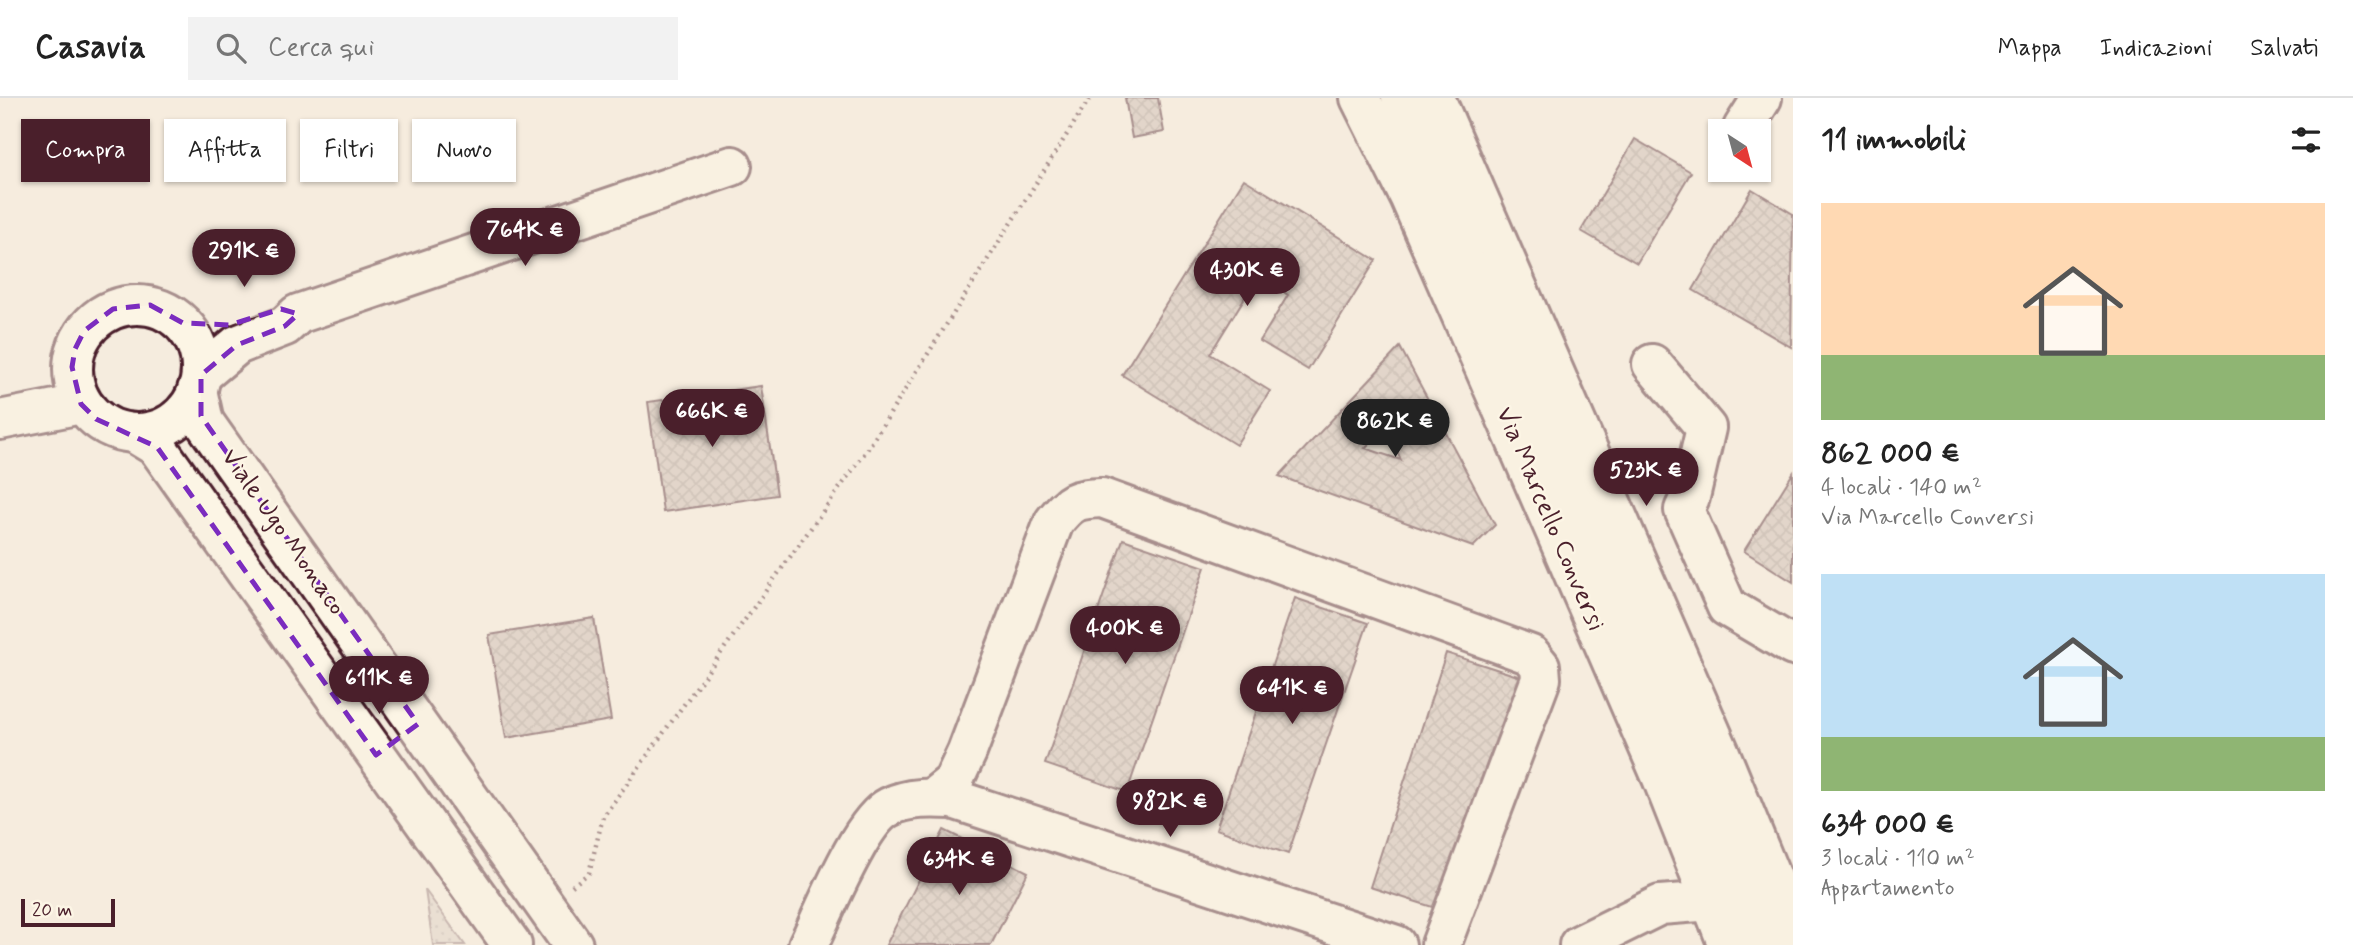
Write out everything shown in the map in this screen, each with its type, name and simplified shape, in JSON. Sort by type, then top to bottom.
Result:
[{"type":"street","name":"Via Marcello Conversi","points":[[1360,98],[1433,249],[1712,901],[1728,945]]},
{"type":"street","name":"Via Marcello Conversi","points":[[1401,98],[1644,654],[1762,945]]},
{"type":"street","points":[[1435,98],[1720,753],[1777,892],[1793,943]]},
{"type":"street","points":[[199,382],[200,356],[194,338],[183,323],[150,305],[131,304],[113,309],[97,318],[83,331],[75,349],[72,367],[81,404],[105,424],[134,433],[154,430],[173,422],[187,408],[199,382],[237,345],[285,326],[298,313],[732,166]]},
{"type":"street","points":[[183,323],[229,325],[281,309],[298,313]]},
{"type":"street","points":[[1651,364],[1706,428],[1690,497],[1684,510],[1727,607],[1793,646]]},
{"type":"street","name":"Viale Ugo Monaco","points":[[199,382],[204,422],[573,945]]},
{"type":"street","points":[[0,420],[81,404]]},
{"type":"street","name":"Viale Ugo Monaco","points":[[134,433],[157,447],[512,945]]},
{"type":"street","points":[[933,799],[953,782],[967,752],[1054,522],[1068,505],[1080,499],[1102,498],[1531,655],[1540,666],[1541,679],[1441,945]]},
{"type":"street","points":[[376,755],[418,724]]},
{"type":"street","points":[[933,799],[1334,945]]},
{"type":"street","points":[[808,945],[867,824],[888,807],[933,799],[953,799],[1396,945]]},
{"type":"street","points":[[1579,945],[1660,905],[1712,901]]},
{"type":"path","points":[[563,893],[589,873],[603,817],[867,450],[1090,98]]},
{"type":"highlighted area","points":[[150,305],[183,323],[229,325],[281,309],[298,314],[285,326],[237,345],[201,375],[201,416],[418,724],[376,755],[157,447],[96,419],[81,404],[72,367],[75,349],[84,331],[113,309]]},
{"type":"shaded area","points":[[425,890],[465,945],[433,945]]},
{"type":"building","points":[[1125,98],[1158,98],[1164,132],[1132,138]]},
{"type":"building","points":[[1635,139],[1691,172],[1637,263],[1581,231]]},
{"type":"building","points":[[1244,179],[1376,260],[1308,370],[1260,341],[1288,295],[1258,276],[1210,354],[1270,391],[1236,445],[1122,375]]},
{"type":"building","points":[[1752,189],[1793,214],[1791,347],[1693,290]]},
{"type":"building","points":[[1400,347],[1495,525],[1473,547],[1279,476]],"holes":[[[1386,426],[1401,460],[1365,448]]]},
{"type":"building","points":[[761,386],[777,495],[663,512],[648,402]]},
{"type":"building","points":[[1793,473],[1793,582],[1744,551]]},
{"type":"building","points":[[1123,539],[1205,567],[1127,792],[1045,764]]},
{"type":"building","points":[[1295,598],[1368,623],[1288,854],[1216,829]]},
{"type":"building","points":[[594,618],[611,720],[506,738],[489,635]]},
{"type":"building","points":[[1446,653],[1527,679],[1451,913],[1370,887]]},
{"type":"building","points":[[944,830],[1028,872],[991,945],[886,945]]}]
